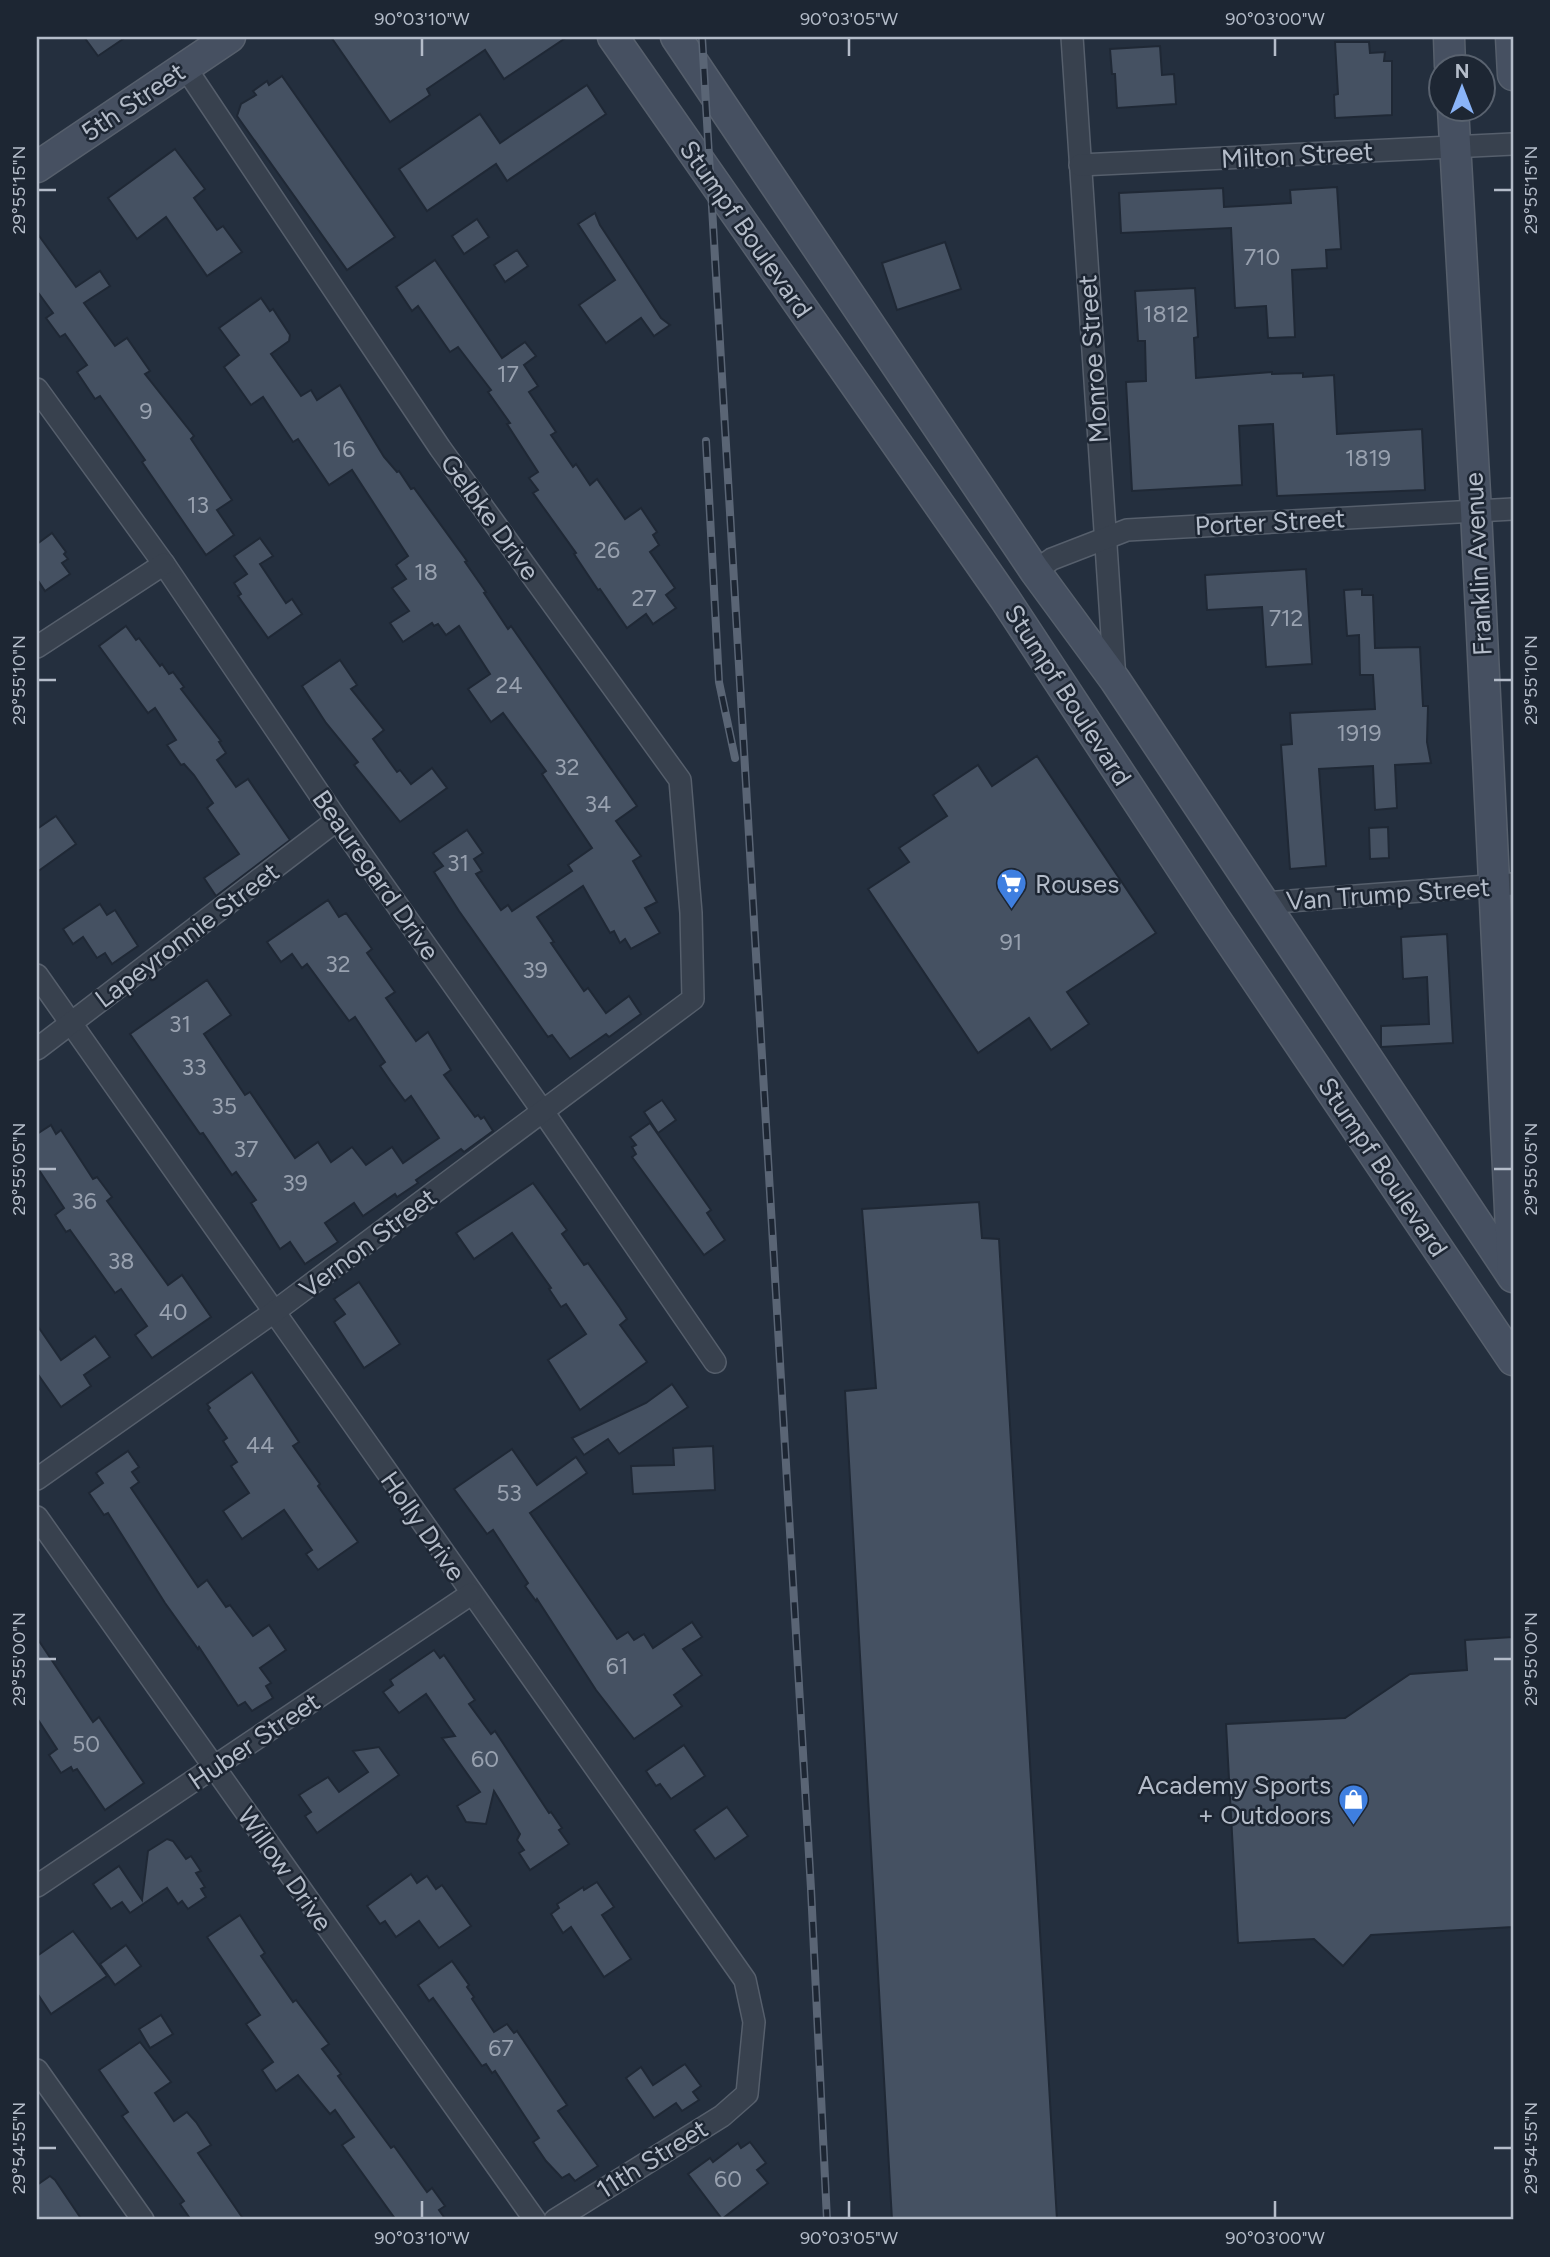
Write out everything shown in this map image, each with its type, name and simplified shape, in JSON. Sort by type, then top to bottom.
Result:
[{"type":"main road","name":"5th Street","points":[[37,167],[230,37]]},
{"type":"main road","name":"Stumpf Boulevard","points":[[613,37],[1005,599],[1213,916],[1513,1360]]},
{"type":"main road","name":"Stumpf Boulevard","points":[[676,37],[1035,571],[1115,680],[1513,1275]]},
{"type":"main road","points":[[1511,37],[1513,75]]},
{"type":"main road","name":"Franklin Avenue","points":[[1454,122],[1476,511],[1504,885],[1513,1275]]},
{"type":"street","name":"Monroe Street","points":[[1072,37],[1115,680]]},
{"type":"street","name":"Gelbke Drive","points":[[185,67],[440,448],[680,780],[691,913],[693,999]]},
{"type":"street","name":"Milton Street","points":[[1080,165],[1513,144]]},
{"type":"street","name":"Beauregard Drive","points":[[37,389],[164,564],[338,820],[715,1362]]},
{"type":"street","name":"Porter Street","points":[[1035,571],[1052,559],[1127,530],[1513,509]]},
{"type":"street","points":[[37,647],[164,564]]},
{"type":"street","name":"Lapeyronnie Street","points":[[37,1049],[338,820]]},
{"type":"street","name":"Van Trump Street","points":[[1263,903],[1504,885]]},
{"type":"street","name":"Holly Drive","points":[[37,975],[745,1980],[754,2022],[747,2094]]},
{"type":"street","name":"Vernon Street","points":[[37,1479],[274,1312],[544,1113],[693,999]]},
{"type":"street","name":"Willow Drive","points":[[37,1517],[535,2220]]},
{"type":"street","name":"Huber Street","points":[[37,1886],[471,1594]]},
{"type":"street","points":[[37,2070],[143,2220]]},
{"type":"street","name":"11th Street","points":[[555,2220],[722,2116],[747,2094]]},
{"type":"building","points":[[84,37],[126,37],[98,56]]},
{"type":"building","points":[[331,37],[567,37],[504,79],[485,50],[427,89],[430,95],[390,122]]},
{"type":"building","points":[[1335,42],[1369,42],[1370,53],[1385,52],[1384,61],[1392,61],[1392,115],[1335,118],[1334,95],[1338,94]]},
{"type":"building","points":[[1160,46],[1162,75],[1174,74],[1176,104],[1117,108],[1110,49]]},
{"type":"building","points":[[282,76],[395,237],[347,270],[237,116],[241,104],[256,95],[253,91],[267,81],[269,85]]},
{"type":"building","points":[[587,85],[606,114],[507,181],[496,164],[427,211],[399,169],[480,114],[500,143]]},
{"type":"building","points":[[175,149],[205,189],[194,198],[217,230],[223,226],[242,252],[207,276],[166,217],[137,239],[108,198]]},
{"type":"building","points":[[1337,187],[1341,249],[1326,250],[1327,268],[1292,270],[1295,337],[1268,338],[1266,306],[1235,308],[1231,228],[1121,233],[1119,193],[1223,188],[1224,207],[1291,203],[1290,190]]},
{"type":"building","points":[[595,213],[600,225],[661,318],[670,325],[654,336],[641,318],[606,343],[579,305],[615,280],[578,224]]},
{"type":"building","points":[[477,219],[489,237],[464,254],[452,236]]},
{"type":"building","points":[[37,233],[76,287],[100,271],[110,286],[84,303],[115,346],[127,338],[150,371],[145,374],[194,436],[191,439],[232,500],[217,510],[234,535],[206,555],[100,396],[95,399],[77,372],[87,365],[65,334],[60,337],[46,318],[53,313],[37,291]]},
{"type":"building","points":[[945,242],[961,289],[897,310],[882,263]]},
{"type":"building","points":[[517,250],[528,266],[505,282],[494,265]]},
{"type":"building","points":[[435,260],[502,358],[525,342],[536,356],[524,365],[538,386],[529,392],[556,432],[551,435],[573,467],[576,464],[590,485],[597,479],[625,519],[641,508],[657,532],[653,535],[659,545],[650,552],[675,588],[666,595],[676,608],[653,624],[646,614],[627,628],[600,589],[598,590],[574,554],[576,553],[533,493],[538,490],[529,478],[538,472],[507,424],[510,423],[488,392],[491,390],[458,347],[450,352],[418,306],[412,311],[396,287]]},
{"type":"building","points":[[1195,288],[1198,337],[1194,338],[1196,378],[1272,372],[1303,373],[1303,377],[1334,375],[1337,434],[1422,429],[1425,490],[1277,496],[1273,424],[1239,426],[1242,485],[1132,491],[1126,382],[1146,381],[1145,341],[1138,341],[1135,291]]},
{"type":"building","points":[[261,298],[270,311],[273,309],[290,335],[289,341],[271,354],[301,396],[311,390],[317,400],[340,385],[384,457],[399,471],[411,489],[414,488],[467,561],[465,562],[508,629],[511,626],[637,806],[616,821],[641,856],[633,861],[657,902],[645,908],[660,933],[631,949],[625,939],[620,943],[614,931],[610,933],[583,886],[537,917],[554,942],[551,943],[584,991],[588,988],[606,1013],[629,996],[641,1014],[609,1037],[606,1034],[570,1059],[552,1035],[548,1037],[459,911],[434,872],[443,866],[433,853],[467,830],[483,853],[474,859],[482,871],[476,874],[501,910],[508,905],[512,911],[572,871],[568,865],[592,848],[542,774],[546,771],[503,713],[491,722],[468,689],[490,674],[459,626],[446,635],[438,624],[434,626],[432,623],[403,642],[390,623],[409,611],[392,588],[406,579],[396,565],[408,556],[352,470],[329,485],[298,439],[293,442],[263,397],[251,405],[224,367],[239,355],[219,328]]},
{"type":"building","points":[[52,533],[66,552],[64,554],[68,559],[62,563],[70,574],[45,591],[37,579],[37,544]]},
{"type":"building","points":[[260,538],[273,556],[260,564],[286,603],[292,599],[302,614],[268,638],[238,596],[241,594],[234,583],[247,574],[234,556]]},
{"type":"building","points":[[1306,569],[1312,664],[1266,667],[1262,607],[1207,610],[1205,575]]},
{"type":"building","points":[[1362,589],[1362,595],[1373,595],[1375,648],[1420,647],[1423,706],[1428,706],[1427,742],[1431,763],[1395,765],[1397,808],[1375,810],[1373,766],[1319,769],[1326,866],[1290,869],[1281,745],[1292,744],[1290,713],[1375,709],[1373,675],[1360,675],[1359,635],[1347,636],[1344,590]]},
{"type":"building","points":[[126,626],[136,640],[139,638],[160,666],[162,664],[169,674],[173,672],[184,687],[181,689],[221,741],[219,742],[226,753],[217,760],[236,787],[248,779],[290,840],[216,896],[204,878],[239,854],[207,808],[213,803],[194,775],[184,764],[181,765],[167,745],[176,740],[155,708],[148,713],[99,646]]},
{"type":"building","points":[[340,660],[357,685],[351,689],[384,730],[373,739],[397,772],[400,770],[411,784],[432,768],[447,788],[400,822],[354,765],[358,762],[326,723],[302,686]]},
{"type":"building","name":"Rouses","points":[[1037,756],[1156,933],[1067,992],[1089,1024],[1051,1050],[1029,1018],[978,1053],[868,889],[909,862],[899,848],[947,816],[933,795],[978,765],[992,786]]},
{"type":"building","points":[[56,816],[76,844],[37,872],[37,829]]},
{"type":"building","points":[[1388,827],[1389,858],[1370,859],[1369,828]]},
{"type":"building","points":[[328,900],[339,917],[346,913],[372,949],[367,953],[395,992],[386,998],[416,1041],[428,1032],[451,1070],[444,1075],[475,1117],[484,1117],[493,1131],[464,1152],[461,1149],[416,1180],[418,1183],[397,1197],[395,1194],[363,1216],[354,1203],[325,1223],[338,1242],[305,1264],[290,1242],[280,1249],[251,1203],[256,1200],[236,1172],[232,1175],[203,1133],[200,1134],[130,1034],[207,980],[231,1015],[204,1034],[245,1095],[250,1092],[295,1158],[318,1142],[331,1162],[352,1147],[366,1165],[392,1147],[403,1163],[439,1138],[411,1096],[405,1101],[391,1082],[380,1066],[385,1062],[355,1017],[349,1021],[307,964],[302,968],[292,954],[281,962],[267,942]]},
{"type":"building","points":[[100,904],[107,915],[115,910],[138,946],[112,964],[105,953],[97,958],[83,937],[73,944],[63,929]]},
{"type":"building","points":[[1447,934],[1453,1043],[1381,1047],[1381,1026],[1429,1024],[1427,977],[1403,979],[1401,937]]},
{"type":"building","points":[[662,1100],[676,1120],[658,1133],[644,1112]]},
{"type":"building","points":[[650,1123],[711,1210],[707,1213],[725,1240],[704,1255],[632,1157],[636,1154],[632,1147],[636,1145],[630,1137]]},
{"type":"building","points":[[51,1125],[56,1134],[61,1130],[93,1179],[97,1177],[112,1197],[107,1201],[168,1285],[182,1275],[211,1317],[152,1358],[135,1335],[147,1326],[121,1289],[115,1293],[70,1230],[66,1232],[55,1215],[64,1208],[37,1167],[37,1134]]},
{"type":"building","points":[[533,1183],[567,1230],[562,1234],[584,1265],[588,1263],[620,1308],[627,1319],[620,1325],[647,1362],[580,1410],[548,1360],[586,1334],[566,1304],[561,1307],[549,1289],[551,1288],[512,1233],[474,1259],[456,1233]]},
{"type":"building","points":[[979,1202],[982,1238],[999,1239],[1057,2220],[892,2220],[845,1391],[876,1388],[862,1209]]},
{"type":"building","points":[[359,1282],[400,1344],[364,1368],[334,1322],[345,1314],[334,1299]]},
{"type":"building","points":[[37,1325],[61,1360],[95,1336],[110,1357],[84,1375],[91,1386],[61,1407],[37,1373]]},
{"type":"building","points":[[252,1372],[299,1442],[293,1446],[358,1542],[318,1570],[306,1554],[312,1550],[284,1510],[242,1539],[223,1511],[249,1493],[231,1466],[237,1462],[223,1441],[227,1438],[208,1410],[210,1408],[207,1404]]},
{"type":"building","points":[[672,1384],[688,1407],[619,1454],[608,1439],[584,1455],[572,1438],[646,1403]]},
{"type":"building","points":[[713,1446],[715,1490],[633,1494],[631,1466],[674,1465],[673,1448]]},
{"type":"building","points":[[512,1449],[537,1485],[576,1457],[587,1473],[530,1513],[617,1639],[628,1632],[634,1640],[644,1634],[653,1648],[692,1622],[702,1637],[683,1649],[702,1675],[674,1695],[682,1706],[634,1739],[596,1690],[537,1599],[536,1601],[525,1586],[528,1583],[493,1530],[487,1534],[454,1489]]},
{"type":"building","points":[[128,1451],[139,1467],[132,1472],[139,1482],[131,1488],[198,1587],[207,1580],[226,1607],[230,1605],[253,1636],[269,1625],[286,1650],[260,1668],[271,1683],[266,1686],[273,1698],[252,1711],[245,1702],[238,1706],[199,1647],[198,1649],[165,1603],[108,1513],[104,1515],[89,1493],[103,1483],[96,1473]]},
{"type":"building","name":"Academy Sports + Outdoors","points":[[1513,1637],[1513,1927],[1371,1935],[1343,1966],[1314,1939],[1238,1943],[1226,1724],[1345,1718],[1410,1674],[1467,1670],[1465,1640]]},
{"type":"building","points":[[37,1638],[93,1722],[99,1717],[144,1783],[105,1810],[77,1769],[73,1771],[71,1767],[61,1773],[49,1755],[57,1749],[37,1718]]},
{"type":"building","points":[[434,1650],[440,1658],[444,1655],[475,1700],[469,1704],[491,1734],[495,1731],[549,1813],[551,1812],[562,1828],[559,1830],[569,1844],[530,1870],[519,1853],[524,1850],[517,1840],[520,1834],[494,1791],[486,1824],[466,1822],[457,1806],[480,1792],[442,1738],[455,1736],[426,1694],[399,1713],[383,1692],[393,1685],[390,1680]]},
{"type":"building","points":[[684,1745],[705,1776],[671,1799],[660,1784],[656,1786],[646,1771]]},
{"type":"building","points":[[379,1747],[399,1775],[317,1833],[305,1816],[311,1812],[299,1795],[328,1777],[339,1792],[368,1772],[353,1751]]},
{"type":"building","points":[[727,1807],[748,1836],[715,1859],[694,1830]]},
{"type":"building","points":[[167,1839],[173,1841],[186,1859],[191,1856],[201,1871],[196,1873],[205,1887],[201,1889],[206,1897],[188,1909],[182,1901],[178,1904],[167,1888],[130,1913],[122,1902],[111,1909],[93,1884],[119,1866],[142,1900],[148,1851]]},
{"type":"building","points":[[411,1874],[417,1883],[427,1876],[436,1889],[442,1885],[471,1926],[439,1948],[419,1921],[396,1937],[385,1921],[380,1924],[367,1906]]},
{"type":"building","points":[[597,1882],[614,1907],[602,1915],[631,1959],[604,1977],[571,1927],[563,1933],[551,1914],[559,1908],[557,1904],[583,1887],[584,1890]]},
{"type":"building","points":[[240,1915],[265,1953],[261,1956],[293,2002],[296,2000],[329,2044],[322,2049],[341,2074],[338,2076],[427,2192],[432,2188],[445,2206],[439,2210],[446,2220],[396,2220],[342,2145],[354,2137],[335,2110],[330,2114],[298,2075],[276,2091],[262,2070],[273,2062],[246,2024],[260,2015],[207,1937]]},
{"type":"building","points":[[73,1931],[107,1976],[51,2014],[37,1993],[37,1956]]},
{"type":"building","points":[[126,1945],[141,1966],[115,1985],[100,1964]]},
{"type":"building","points":[[452,1961],[469,1985],[467,1987],[474,1997],[472,1999],[494,2032],[507,2024],[514,2033],[517,2031],[567,2105],[558,2111],[598,2166],[575,2181],[569,2174],[562,2178],[546,2161],[533,2142],[539,2138],[495,2071],[492,2073],[486,2064],[482,2066],[433,1998],[429,2001],[418,1985]]},
{"type":"building","points":[[161,2015],[173,2034],[150,2048],[139,2029]]},
{"type":"building","points":[[140,2042],[171,2082],[155,2093],[174,2121],[187,2112],[196,2122],[211,2145],[198,2153],[244,2220],[191,2220],[180,2204],[184,2201],[122,2116],[128,2112],[99,2070]]},
{"type":"building","points":[[685,2064],[701,2086],[693,2092],[699,2100],[682,2111],[676,2103],[654,2118],[626,2078],[641,2067],[653,2085]]},
{"type":"building","points":[[750,2142],[766,2163],[757,2170],[768,2183],[722,2219],[688,2174],[710,2158],[713,2162],[738,2143],[741,2148]]},
{"type":"building","points":[[50,2176],[82,2220],[37,2220],[37,2185]]},
{"type":"railway","points":[[702,37],[811,1889],[827,2220]]},
{"type":"railway","points":[[706,441],[719,682],[735,758]]},
{"type":"place","name":"Rouses","points":[[1012,911]]},
{"type":"place","name":"Academy Sports + Outdoors","points":[[1354,1827]]}]
